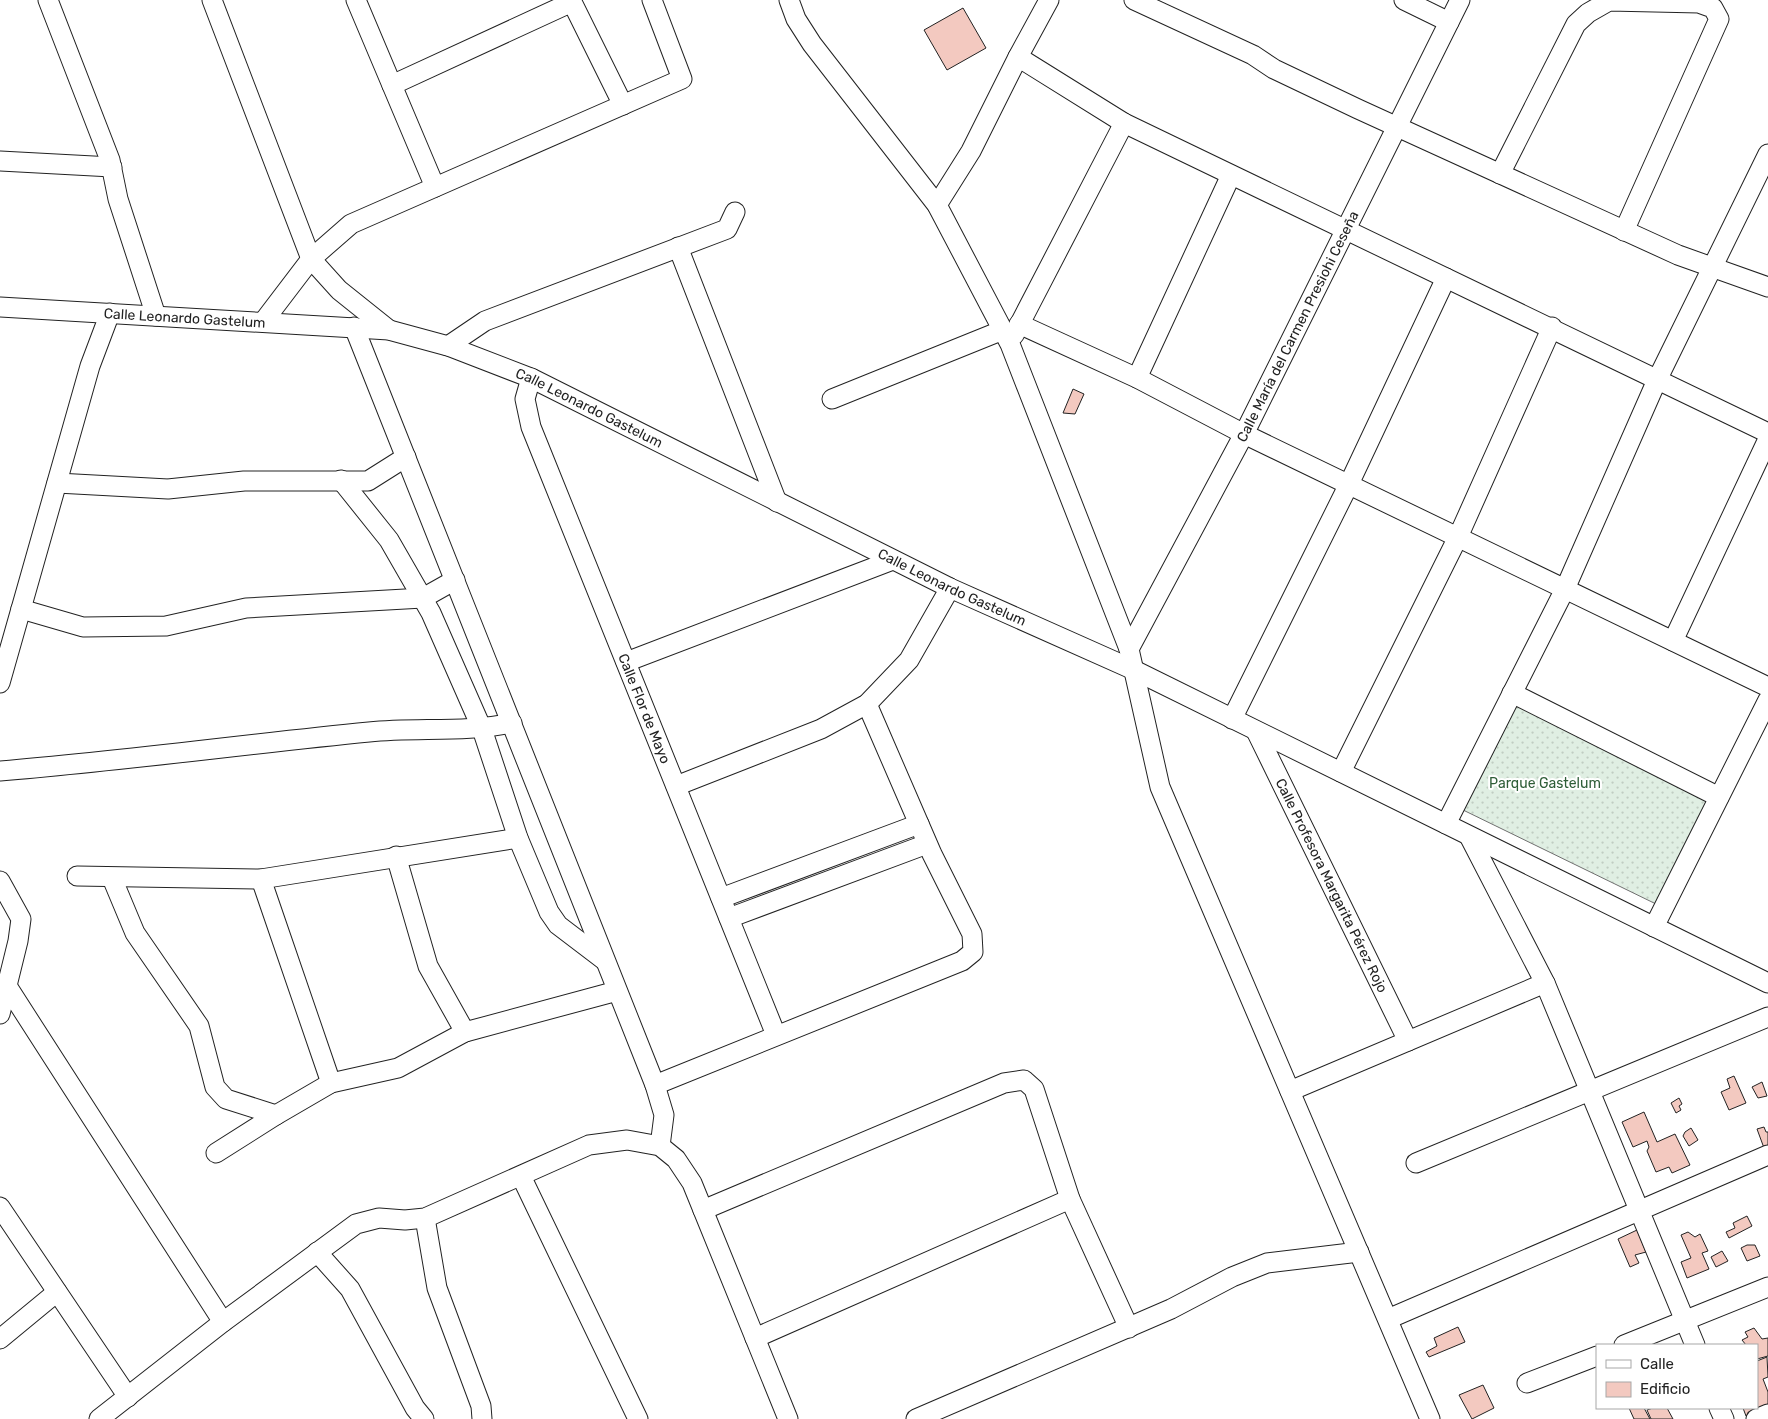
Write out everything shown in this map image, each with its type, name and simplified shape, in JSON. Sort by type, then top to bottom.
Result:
[{"type":"street","points":[[48,0],[112,167],[118,200],[156,316]]},
{"type":"street","points":[[212,0],[311,259],[339,290],[389,330]]},
{"type":"street","points":[[356,0],[435,187]]},
{"type":"street","points":[[263,322],[311,259],[351,224],[682,79],[652,0]]},
{"type":"street","points":[[789,0],[796,19],[812,44],[936,205],[1011,332],[1129,650],[1160,787],[1430,1419]]},
{"type":"street","points":[[936,205],[970,151],[1049,0]]},
{"type":"street","points":[[1134,0],[1254,55],[1274,68],[1398,128],[1624,231],[1678,255],[1768,287]]},
{"type":"street","points":[[1404,0],[1449,22]]},
{"type":"street","name":"Calle María del Carmen Presiohi Ceseña","points":[[1129,650],[1244,434],[1398,128],[1460,0]]},
{"type":"street","points":[[1500,174],[1576,24],[1588,13],[1609,1],[1699,2],[1713,8],[1719,19],[1624,231]]},
{"type":"street","points":[[392,85],[572,2],[623,105]]},
{"type":"street","points":[[1018,57],[1124,124],[1552,327],[1768,433]]},
{"type":"street","points":[[1011,332],[1124,124]]},
{"type":"street","points":[[1446,824],[1565,589],[1657,380],[1768,154]]},
{"type":"street","points":[[0,161],[112,167]]},
{"type":"street","points":[[1137,378],[1231,175]]},
{"type":"street","points":[[448,346],[485,321],[727,229],[735,212]]},
{"type":"street","points":[[678,247],[777,502]]},
{"type":"street","points":[[1232,718],[1349,484],[1446,278]]},
{"type":"street","name":"Calle Leonardo Gastelum","points":[[0,307],[389,330],[448,346],[531,378],[950,588],[1134,670],[1768,983]]},
{"type":"street","points":[[0,683],[90,366],[110,313]]},
{"type":"street","points":[[354,327],[654,1084],[664,1116],[660,1146]]},
{"type":"street","points":[[1341,772],[1458,537],[1552,327]]},
{"type":"street","points":[[832,399],[1011,332],[1137,378],[1244,434],[1768,687]]},
{"type":"street","name":"Calle Flor de Mayo","points":[[531,378],[525,399],[531,427],[776,1036]]},
{"type":"street","points":[[1673,641],[1768,439]]},
{"type":"street","points":[[57,483],[168,489],[244,482],[368,481],[406,457]]},
{"type":"street","points":[[341,480],[388,540],[423,598],[482,729],[518,838],[549,912],[558,925],[606,962]]},
{"type":"street","points":[[626,662],[893,560]]},
{"type":"street","points":[[21,609],[83,627],[166,626],[246,608],[423,598],[455,580]]},
{"type":"street","points":[[676,786],[821,729],[867,704],[909,660],[950,588]]},
{"type":"street","points":[[1512,693],[1719,797]]},
{"type":"street","points":[[1654,927],[1768,700]]},
{"type":"street","points":[[654,1084],[962,961],[972,952],[972,934],[928,844],[867,704]]},
{"type":"street","points":[[0,770],[91,763],[372,731],[482,729],[512,723]]},
{"type":"street","name":"Calle Profesora Margarita Pérez Rojo","points":[[1256,731],[1408,1041]]},
{"type":"street","points":[[721,898],[919,824]]},
{"type":"street","points":[[1469,836],[1544,983],[1641,1210],[1695,1344]]},
{"type":"street","points":[[77,876],[261,879],[518,838]]},
{"type":"street","points":[[729,918],[928,844]]},
{"type":"street","points":[[396,856],[428,966],[465,1032]]},
{"type":"street","points":[[112,878],[135,933],[199,1026],[215,1087],[226,1099],[276,1115]]},
{"type":"street","points":[[261,879],[331,1083]]},
{"type":"street","points":[[0,882],[21,919],[8,986],[0,1014]]},
{"type":"street","points":[[1290,1090],[1544,983]]},
{"type":"street","points":[[8,986],[223,1322]]},
{"type":"street","points":[[216,1153],[331,1083],[398,1068],[465,1032],[617,991]]},
{"type":"street","points":[[1416,1164],[1768,1017]]},
{"type":"street","points":[[703,1210],[1004,1083],[1024,1080],[1034,1089],[1070,1198],[1129,1328]]},
{"type":"street","points":[[99,1419],[223,1322],[356,1224],[379,1218],[404,1220],[425,1218],[589,1145],[627,1140],[660,1146],[676,1158],[692,1183],[788,1419]]},
{"type":"street","points":[[1388,1320],[1768,1154]]},
{"type":"street","points":[[521,1176],[638,1419]]},
{"type":"street","points":[[755,1338],[1070,1198]]},
{"type":"street","points":[[0,1207],[128,1397]]},
{"type":"street","points":[[425,1218],[436,1288],[481,1406],[482,1419]]},
{"type":"street","points":[[317,1252],[350,1289],[415,1408],[424,1419]]},
{"type":"street","points":[[916,1419],[1129,1328],[1171,1309],[1232,1277],[1267,1262],[1359,1252]]},
{"type":"street","points":[[1627,1344],[1768,1287]]},
{"type":"street","points":[[0,1339],[57,1292]]},
{"type":"street","points":[[1527,1383],[1596,1356]]},
{"type":"street","points":[[1756,1419],[1768,1414]]},
{"type":"green space","name":"Parque Gastelum","points":[[1516,701],[1712,800],[1656,904],[1461,809]]},
{"type":"building","points":[[963,8],[986,48],[947,70],[924,30]]},
{"type":"building","points":[[1073,389],[1084,394],[1075,414],[1063,413]]},
{"type":"building","points":[[1734,1076],[1746,1103],[1729,1110],[1721,1092],[1730,1088],[1727,1079]]},
{"type":"building","points":[[1762,1082],[1767,1096],[1758,1098],[1752,1087]]},
{"type":"building","points":[[1679,1098],[1682,1104],[1679,1106],[1681,1110],[1676,1113],[1671,1103]]},
{"type":"building","points":[[1644,1112],[1657,1142],[1675,1134],[1690,1165],[1672,1173],[1669,1167],[1656,1172],[1647,1151],[1649,1147],[1647,1141],[1633,1147],[1622,1122]]},
{"type":"building","points":[[1764,1127],[1766,1132],[1768,1132],[1768,1146],[1764,1148],[1757,1129]]},
{"type":"building","points":[[1691,1128],[1698,1140],[1689,1146],[1683,1136]]},
{"type":"building","points":[[1747,1216],[1752,1226],[1729,1238],[1726,1232],[1735,1228],[1733,1223]]},
{"type":"building","points":[[1637,1230],[1646,1252],[1635,1255],[1639,1263],[1630,1267],[1618,1239]]},
{"type":"building","points":[[1688,1232],[1695,1237],[1700,1234],[1708,1251],[1702,1253],[1709,1269],[1687,1278],[1681,1262],[1691,1258],[1681,1235]]},
{"type":"building","points":[[1747,1245],[1755,1245],[1760,1256],[1747,1261],[1741,1248]]},
{"type":"building","points":[[1722,1251],[1728,1261],[1716,1267],[1711,1257]]},
{"type":"building","points":[[1458,1327],[1465,1342],[1429,1357],[1426,1352],[1437,1346],[1434,1338]]},
{"type":"building","points":[[1754,1328],[1762,1339],[1768,1338],[1768,1356],[1758,1359],[1758,1344],[1745,1344],[1742,1340],[1748,1337],[1745,1332]]},
{"type":"building","points":[[1767,1357],[1768,1377],[1763,1379],[1768,1392],[1768,1407],[1746,1416],[1743,1409],[1758,1409],[1758,1361]]},
{"type":"building","points":[[1483,1385],[1494,1408],[1472,1419],[1459,1395]]},
{"type":"building","points":[[1629,1409],[1645,1409],[1650,1419],[1634,1419]]},
{"type":"building","points":[[1668,1409],[1673,1419],[1651,1419],[1647,1410]]}]
